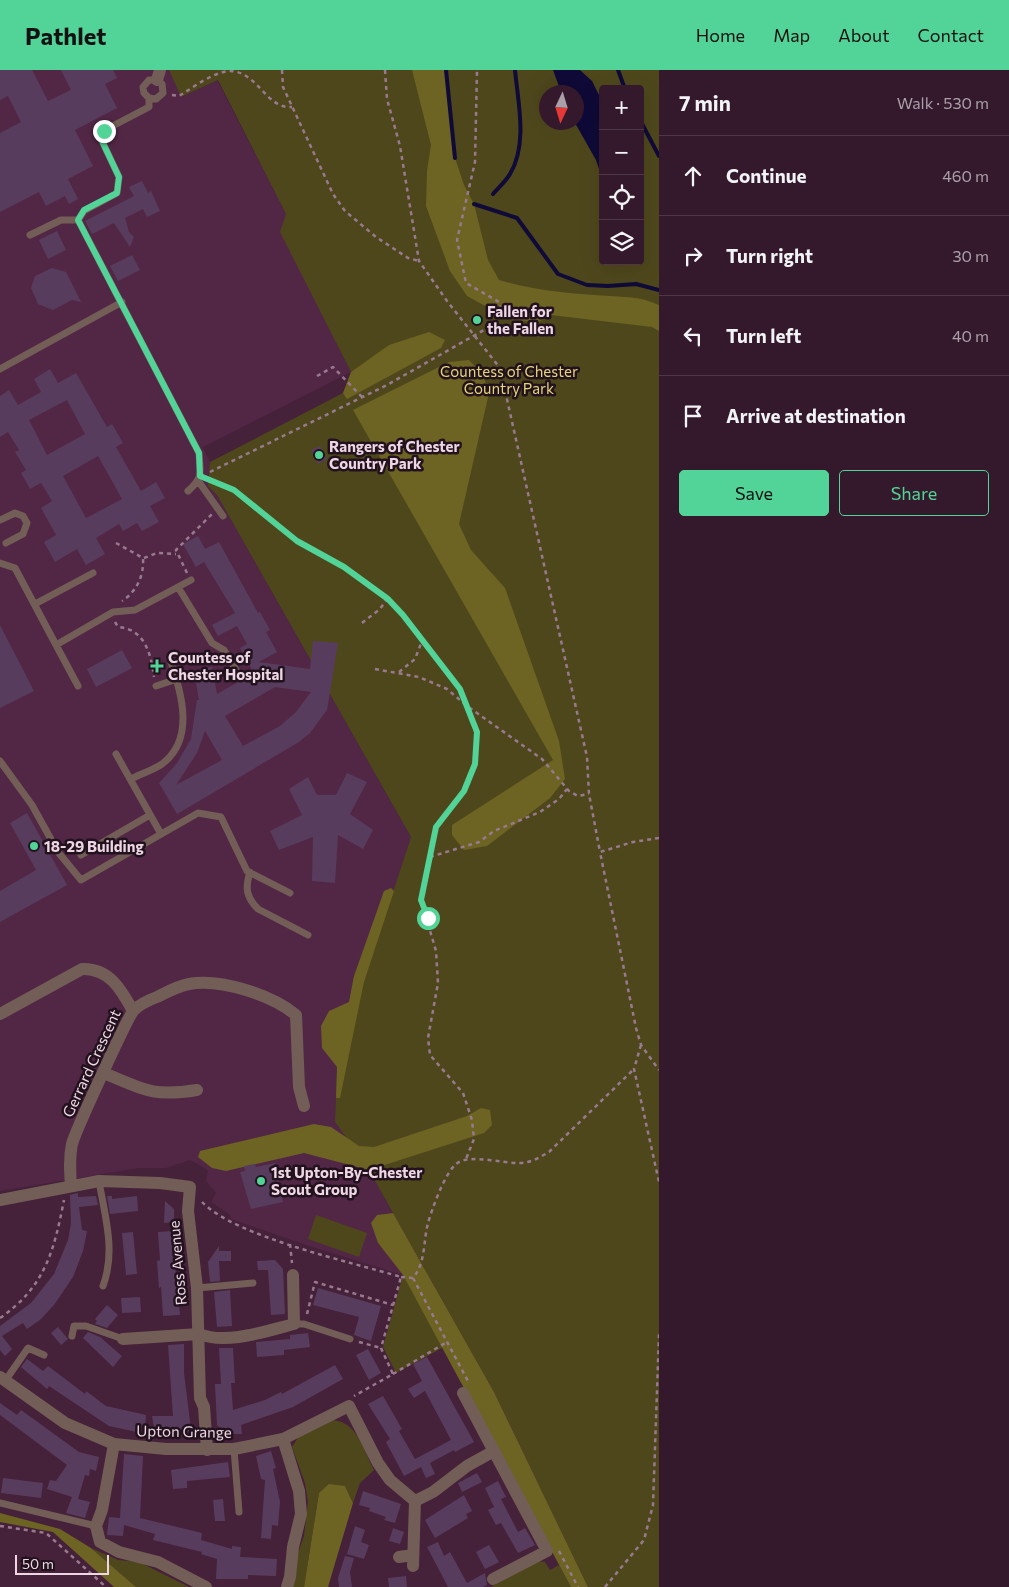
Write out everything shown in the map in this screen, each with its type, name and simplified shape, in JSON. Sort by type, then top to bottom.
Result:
[{"type":"street","points":[[0,1014],[82,969],[94,968],[106,974],[122,991],[132,1011]]},
{"type":"street","name":"Gerrard Crescent","points":[[69,1186],[72,1142],[132,1011],[168,991],[190,984],[211,984],[240,989],[268,997],[285,1006],[296,1015],[299,1086],[304,1106]]},
{"type":"street","points":[[104,1073],[154,1093],[167,1094],[197,1090]]},
{"type":"street","points":[[0,1200],[99,1181],[160,1183],[190,1187],[190,1190]]},
{"type":"street","name":"Ross Avenue","points":[[190,1190],[188,1211],[199,1334],[200,1398],[204,1407],[207,1450]]},
{"type":"street","points":[[123,1339],[199,1334],[210,1338],[247,1335],[299,1324],[293,1275]]},
{"type":"street","name":"Upton Grange","points":[[2,1379],[65,1423],[114,1444],[166,1450],[234,1449],[283,1439],[349,1406]]},
{"type":"street","points":[[463,1393],[547,1551],[493,1579]]},
{"type":"street","points":[[349,1406],[378,1463],[390,1480],[416,1501]]},
{"type":"street","points":[[283,1439],[301,1502],[300,1526],[293,1547],[290,1577],[286,1587]]},
{"type":"street","points":[[114,1444],[102,1510],[96,1526],[100,1542],[108,1548],[158,1562],[206,1587]]},
{"type":"street","points":[[416,1501],[433,1492],[466,1466],[494,1451]]},
{"type":"street","points":[[399,1557],[413,1561],[416,1501]]},
{"type":"lane","points":[[159,75],[163,93],[156,99],[149,98],[144,93],[144,85],[159,75]]},
{"type":"lane","points":[[78,220],[84,210],[117,193],[119,177],[102,141],[104,131],[144,111],[149,107],[149,98]]},
{"type":"lane","points":[[30,235],[61,220],[78,220]]},
{"type":"lane","points":[[78,220],[199,453],[200,479],[223,516]]},
{"type":"lane","points":[[0,369],[122,302]]},
{"type":"lane","points":[[188,491],[200,479]]},
{"type":"lane","points":[[0,520],[15,513],[23,516],[27,523],[23,534],[6,543]]},
{"type":"lane","points":[[0,564],[15,568],[78,686]]},
{"type":"lane","points":[[34,604],[93,573]]},
{"type":"lane","points":[[56,645],[113,612],[135,610],[191,580]]},
{"type":"lane","points":[[178,587],[212,643],[224,650],[238,673]]},
{"type":"lane","points":[[131,779],[162,764],[177,745],[184,705],[170,659]]},
{"type":"lane","points":[[156,686],[177,679]]},
{"type":"lane","points":[[116,754],[160,834]]},
{"type":"lane","points":[[0,761],[32,805],[58,852],[81,880],[198,813],[221,817],[250,872],[290,893]]},
{"type":"lane","points":[[81,855],[150,815]]},
{"type":"lane","points":[[250,872],[246,885],[247,894],[252,903],[258,909],[308,935]]},
{"type":"lane","points":[[99,1181],[110,1249],[109,1269],[103,1286]]},
{"type":"lane","points":[[196,1288],[253,1282]]},
{"type":"lane","points":[[299,1324],[350,1339]]},
{"type":"lane","points":[[72,1336],[74,1326],[86,1326],[123,1339]]},
{"type":"lane","points":[[2,1379],[28,1348],[44,1355]]},
{"type":"lane","points":[[234,1449],[239,1512]]},
{"type":"lane","points":[[0,1503],[96,1526]]},
{"type":"path","points":[[163,93],[179,96],[212,76],[229,70],[240,72],[253,80],[273,102],[283,108],[292,107]]},
{"type":"path","points":[[282,70],[283,87],[333,194],[345,211],[376,237],[408,258],[419,261]]},
{"type":"path","points":[[385,70],[387,99],[400,146],[419,261],[446,301],[500,368],[587,757],[589,794],[636,1028],[641,1046],[659,1070]]},
{"type":"path","points":[[200,479],[362,397],[491,326],[498,318],[502,307],[496,298],[466,283],[457,240],[475,162],[477,70]]},
{"type":"path","points":[[317,376],[333,367],[362,397]]},
{"type":"path","points":[[200,479],[234,490],[297,541],[344,567],[388,599],[460,689],[467,706],[477,732],[475,764],[464,791],[436,827],[421,900],[436,951],[438,983],[428,1038],[430,1055],[463,1093],[472,1120],[474,1139],[466,1159]]},
{"type":"path","points":[[176,554],[181,543],[218,508]]},
{"type":"path","points":[[143,558],[157,552],[176,554]]},
{"type":"path","points":[[176,554],[191,580]]},
{"type":"path","points":[[362,624],[380,609],[388,599]]},
{"type":"path","points":[[400,672],[415,659],[422,641]]},
{"type":"path","points":[[375,669],[400,672],[434,682],[447,689],[467,706],[533,754],[542,758],[574,795],[584,796],[589,794]]},
{"type":"path","points":[[430,857],[479,842],[494,831],[540,812],[559,799],[567,789]]},
{"type":"path","points":[[600,852],[633,842],[659,838]]},
{"type":"path","points":[[190,1190],[212,1212],[241,1226],[290,1244],[401,1277],[413,1278],[421,1268],[428,1223],[447,1176],[456,1164],[466,1159],[521,1163],[536,1159],[556,1146],[634,1069],[641,1046]]},
{"type":"path","points":[[634,1069],[659,1182]]},
{"type":"path","points":[[0,1318],[36,1284],[51,1258],[69,1186]]},
{"type":"path","points":[[290,1244],[293,1275]]},
{"type":"path","points":[[392,1374],[381,1348],[401,1277]]},
{"type":"path","points":[[299,1324],[314,1282],[393,1304]]},
{"type":"path","points":[[605,1587],[644,1540],[653,1505],[659,1334]]},
{"type":"path","points":[[350,1339],[381,1348]]},
{"type":"path","points":[[349,1406],[349,1399],[447,1342]]},
{"type":"path","points":[[0,1526],[46,1533],[106,1587]]},
{"type":"shaded area","name":"Countess of Chester Hospital","points":[[0,70],[169,70],[182,97],[217,80],[286,214],[281,232],[351,372],[203,447],[210,462],[209,486],[217,495],[411,837],[364,982],[354,977],[337,1067],[335,1122],[366,1165],[393,1213],[377,1215],[378,1243],[403,1275],[231,1219],[230,1215],[211,1202],[216,1193],[206,1181],[208,1170],[190,1160],[166,1168],[139,1168],[0,1191]]},
{"type":"shaded area","points":[[412,70],[446,70],[455,158],[464,185],[474,204],[488,260],[499,280],[526,287],[554,291],[630,297],[645,300],[659,305],[659,331],[652,327],[551,315],[537,323],[507,318],[467,296],[450,271],[426,206],[427,171],[431,145]]},
{"type":"shaded area","points":[[553,70],[580,70],[592,81],[599,95],[599,169],[579,130],[584,130],[584,85],[558,85]]},
{"type":"shaded area","points":[[429,332],[445,340],[441,348],[347,399],[343,393],[351,372],[389,345]]},
{"type":"shaded area","points":[[469,360],[483,375],[489,393],[459,524],[471,550],[505,588],[559,741],[565,779],[550,798],[487,846],[464,850],[452,835],[452,825],[553,760],[353,410],[449,362]]},
{"type":"shaded area","points":[[391,888],[394,891],[364,982],[340,1098],[336,1098],[337,1067],[322,1048],[321,1026],[329,1011],[349,1002],[354,976],[384,891]]},
{"type":"shaded area","points":[[481,1108],[490,1110],[492,1125],[484,1133],[369,1170],[304,1153],[226,1171],[212,1168],[198,1157],[200,1151],[314,1124],[331,1127],[359,1146],[374,1147],[467,1116]]},
{"type":"shaded area","points":[[393,1213],[494,1392],[588,1587],[571,1587],[403,1275],[378,1243],[371,1223],[377,1215]]},
{"type":"shaded area","points":[[329,1484],[345,1486],[353,1503],[328,1587],[304,1587],[319,1493]]},
{"type":"shaded area","points":[[0,1513],[60,1529],[91,1548],[136,1587],[114,1587],[53,1532],[0,1522]]},
{"type":"green space","name":"Countess of Chester Country Park","points":[[169,70],[659,70],[659,1587],[588,1587],[494,1392],[366,1165],[335,1122],[337,1067],[354,976],[364,981],[411,837],[217,495],[208,486],[210,462],[343,393],[351,372],[280,232],[286,214],[218,80],[181,97]]},
{"type":"green space","points":[[316,1215],[367,1233],[359,1257],[308,1239]]},
{"type":"green space","points":[[403,1275],[444,1347],[396,1373],[383,1347]]},
{"type":"green space","points":[[330,1420],[339,1421],[353,1430],[374,1470],[360,1483],[353,1503],[345,1486],[319,1493],[304,1587],[291,1587],[298,1553],[304,1536],[308,1502],[305,1483],[292,1447],[299,1436]]},
{"type":"green space","points":[[91,1548],[118,1560],[139,1562],[189,1587],[136,1587]]},
{"type":"green space","points":[[537,1561],[545,1562],[550,1570],[559,1565],[571,1587],[491,1587]]},
{"type":"building","points":[[0,70],[32,70],[48,101],[71,90],[61,70],[113,70],[117,78],[105,84],[117,108],[75,130],[93,166],[68,179],[78,199],[69,204],[65,196],[46,206],[39,192],[0,212],[0,133],[21,122],[8,96],[0,100]]},
{"type":"building","points":[[142,181],[148,193],[151,191],[160,211],[147,217],[143,209],[125,218],[129,232],[134,237],[130,247],[114,223],[92,234],[85,221],[134,196],[129,187]]},
{"type":"building","points":[[57,231],[66,250],[48,259],[39,240]]},
{"type":"building","points":[[132,255],[140,270],[118,281],[110,266]]},
{"type":"building","points":[[52,268],[66,272],[81,302],[72,300],[53,310],[38,304],[31,288],[35,276]]},
{"type":"building","points":[[50,369],[58,383],[76,373],[107,427],[112,424],[123,443],[116,447],[141,491],[156,482],[165,498],[150,506],[159,522],[142,531],[137,523],[123,531],[119,524],[96,538],[105,554],[86,565],[77,549],[55,562],[44,542],[56,535],[41,508],[52,501],[41,483],[30,489],[21,473],[26,470],[15,452],[19,450],[8,432],[0,437],[0,396],[9,390],[18,405],[41,392],[34,379]],"holes":[[[67,400],[85,434],[47,455],[29,420]],[[98,456],[122,499],[86,518],[63,476]]]},
{"type":"building","name":"Rangers of Chester Country Park","points":[[320,446],[327,459],[318,464],[311,450]]},
{"type":"building","points":[[198,536],[205,549],[219,542],[258,613],[260,612],[270,630],[266,632],[277,652],[259,662],[310,669],[313,641],[338,643],[327,710],[310,733],[299,742],[177,814],[159,783],[177,763],[191,739],[197,700],[199,700],[194,671],[212,667],[217,694],[254,673],[240,648],[247,644],[237,626],[218,636],[212,625],[235,613],[204,562],[196,567],[183,544]],"holes":[[[275,687],[311,692],[296,712],[280,726],[243,746],[225,716]],[[205,731],[222,760],[176,785],[197,753]]]},
{"type":"building","points":[[0,625],[34,691],[0,708]]},
{"type":"building","points":[[122,650],[132,668],[96,687],[87,669]]},
{"type":"building","points":[[347,773],[367,782],[350,814],[373,830],[363,849],[338,835],[335,883],[312,881],[313,837],[279,850],[270,831],[302,815],[289,789],[308,777],[317,795],[336,795]]},
{"type":"building","name":"18-29 Building","points":[[27,813],[67,885],[0,922],[0,891],[36,870],[10,823]]},
{"type":"building","name":"1st Upton-By-Chester Scout Group","points":[[275,1163],[283,1202],[251,1209],[240,1172],[245,1171],[244,1166],[255,1164],[256,1167]]},
{"type":"building","points":[[78,1193],[78,1197],[96,1196],[98,1205],[79,1207],[82,1230],[87,1231],[83,1251],[73,1277],[54,1305],[40,1320],[27,1329],[23,1323],[2,1336],[12,1349],[5,1356],[0,1350],[0,1326],[31,1303],[54,1274],[68,1240],[71,1223],[70,1195]]},
{"type":"building","points":[[107,1196],[112,1196],[112,1199],[137,1196],[138,1211],[110,1214]]},
{"type":"building","points":[[165,1201],[174,1209],[174,1222],[164,1223]]},
{"type":"building","points":[[172,1231],[180,1315],[163,1316],[157,1261],[160,1260],[158,1232]]},
{"type":"building","points":[[133,1232],[137,1274],[126,1275],[122,1233]]},
{"type":"building","points":[[219,1246],[219,1251],[231,1251],[231,1261],[219,1261],[220,1281],[210,1282],[208,1262]]},
{"type":"building","points":[[275,1260],[283,1269],[285,1314],[271,1315],[268,1270],[258,1270],[257,1261]]},
{"type":"building","points":[[318,1288],[381,1306],[371,1341],[354,1335],[359,1317],[313,1305]]},
{"type":"building","points":[[230,1290],[232,1326],[217,1327],[214,1292]]},
{"type":"building","points":[[140,1297],[141,1312],[122,1313],[121,1298]]},
{"type":"building","points":[[107,1305],[118,1315],[107,1328],[95,1324],[97,1321],[95,1319]]},
{"type":"building","points":[[58,1327],[68,1339],[61,1345],[51,1333]]},
{"type":"building","points":[[88,1332],[100,1337],[122,1356],[113,1367],[83,1338]]},
{"type":"building","points":[[308,1333],[310,1347],[284,1350],[284,1355],[257,1357],[256,1342],[290,1339],[290,1335]]},
{"type":"building","points":[[184,1344],[184,1373],[191,1429],[183,1436],[168,1437],[167,1430],[154,1428],[152,1416],[173,1416],[168,1345]]},
{"type":"building","points":[[219,1348],[233,1348],[235,1383],[231,1383],[233,1410],[265,1400],[281,1392],[282,1394],[335,1365],[343,1379],[293,1407],[241,1425],[242,1434],[226,1434],[217,1425],[215,1384],[221,1384]]},
{"type":"building","points":[[368,1349],[381,1373],[369,1380],[356,1355]]},
{"type":"building","points":[[427,1357],[474,1442],[430,1463],[435,1474],[426,1478],[421,1467],[404,1476],[386,1442],[390,1439],[368,1404],[383,1396],[402,1429],[399,1431],[415,1459],[451,1440],[425,1391],[414,1398],[408,1389],[422,1381],[413,1364]]},
{"type":"building","points":[[27,1359],[43,1371],[48,1366],[85,1394],[86,1391],[106,1406],[146,1415],[145,1426],[142,1426],[141,1433],[109,1426],[49,1386],[47,1389],[21,1367]]},
{"type":"building","points":[[0,1403],[17,1415],[21,1410],[79,1452],[99,1457],[96,1471],[90,1469],[89,1476],[85,1475],[78,1499],[90,1502],[85,1518],[66,1513],[72,1497],[47,1489],[50,1480],[56,1481],[67,1465],[0,1415]]},
{"type":"building","points":[[271,1451],[276,1468],[273,1469],[280,1502],[278,1526],[272,1525],[271,1539],[261,1538],[265,1480],[261,1479],[256,1456]]},
{"type":"building","points":[[124,1454],[143,1456],[140,1518],[202,1533],[201,1540],[232,1549],[232,1546],[241,1547],[240,1557],[277,1559],[276,1576],[248,1575],[248,1579],[216,1579],[217,1559],[201,1554],[202,1552],[153,1540],[155,1534],[124,1525],[123,1536],[107,1535],[109,1517],[120,1518]]},
{"type":"building","points":[[228,1462],[230,1477],[187,1481],[187,1488],[173,1489],[171,1470]]},
{"type":"building","points":[[477,1473],[482,1482],[462,1492],[458,1483]]},
{"type":"building","points":[[3,1478],[43,1483],[41,1498],[1,1493]]},
{"type":"building","points":[[498,1481],[506,1497],[501,1499],[518,1532],[525,1528],[535,1545],[518,1553],[501,1523],[496,1525],[488,1510],[494,1507],[485,1488]]},
{"type":"building","points":[[363,1491],[401,1504],[395,1523],[384,1520],[386,1517],[369,1511],[370,1508],[359,1505]]},
{"type":"building","points":[[464,1495],[472,1511],[466,1514],[468,1518],[435,1538],[425,1520]]},
{"type":"building","points":[[223,1499],[225,1521],[215,1521],[213,1500]]},
{"type":"building","points":[[355,1526],[365,1530],[361,1542],[369,1545],[364,1559],[347,1554]]},
{"type":"building","points":[[393,1528],[404,1532],[400,1544],[389,1541]]},
{"type":"building","points":[[438,1542],[444,1556],[450,1552],[467,1583],[485,1573],[487,1585],[483,1587],[448,1587],[427,1547]]},
{"type":"building","points":[[489,1545],[499,1562],[485,1569],[476,1552]]},
{"type":"building","points":[[345,1556],[354,1558],[350,1572],[352,1587],[339,1587],[338,1578]]},
{"type":"building","points":[[406,1576],[407,1587],[389,1587],[388,1578]]},
{"type":"waterway","points":[[446,70],[455,158]]},
{"type":"waterway","points":[[493,194],[510,174],[519,150],[520,123],[515,70]]},
{"type":"waterway","points":[[618,70],[624,85]]},
{"type":"waterway","points":[[644,128],[659,156]]},
{"type":"waterway","points":[[474,204],[517,218],[558,274],[587,285],[636,284],[659,290]]},
{"type":"place","name":"Fallen for the Fallen","points":[[477,320]]},
{"type":"place","name":"Rangers of Chester Country Park","points":[[319,455]]},
{"type":"place","name":"Countess of Chester Hospital","points":[[157,666]]},
{"type":"place","name":"18-29 Building","points":[[34,846]]},
{"type":"place","name":"1st Upton-By-Chester Scout Group","points":[[261,1181]]},
{"type":"route","points":[[104,131],[102,141],[119,177],[117,193],[84,210],[78,220],[199,453],[200,476],[224,484],[234,490],[297,541],[344,567],[388,599],[403,615],[460,689],[467,706],[477,732],[475,764],[464,791],[436,827],[421,900],[428,918]]}]
